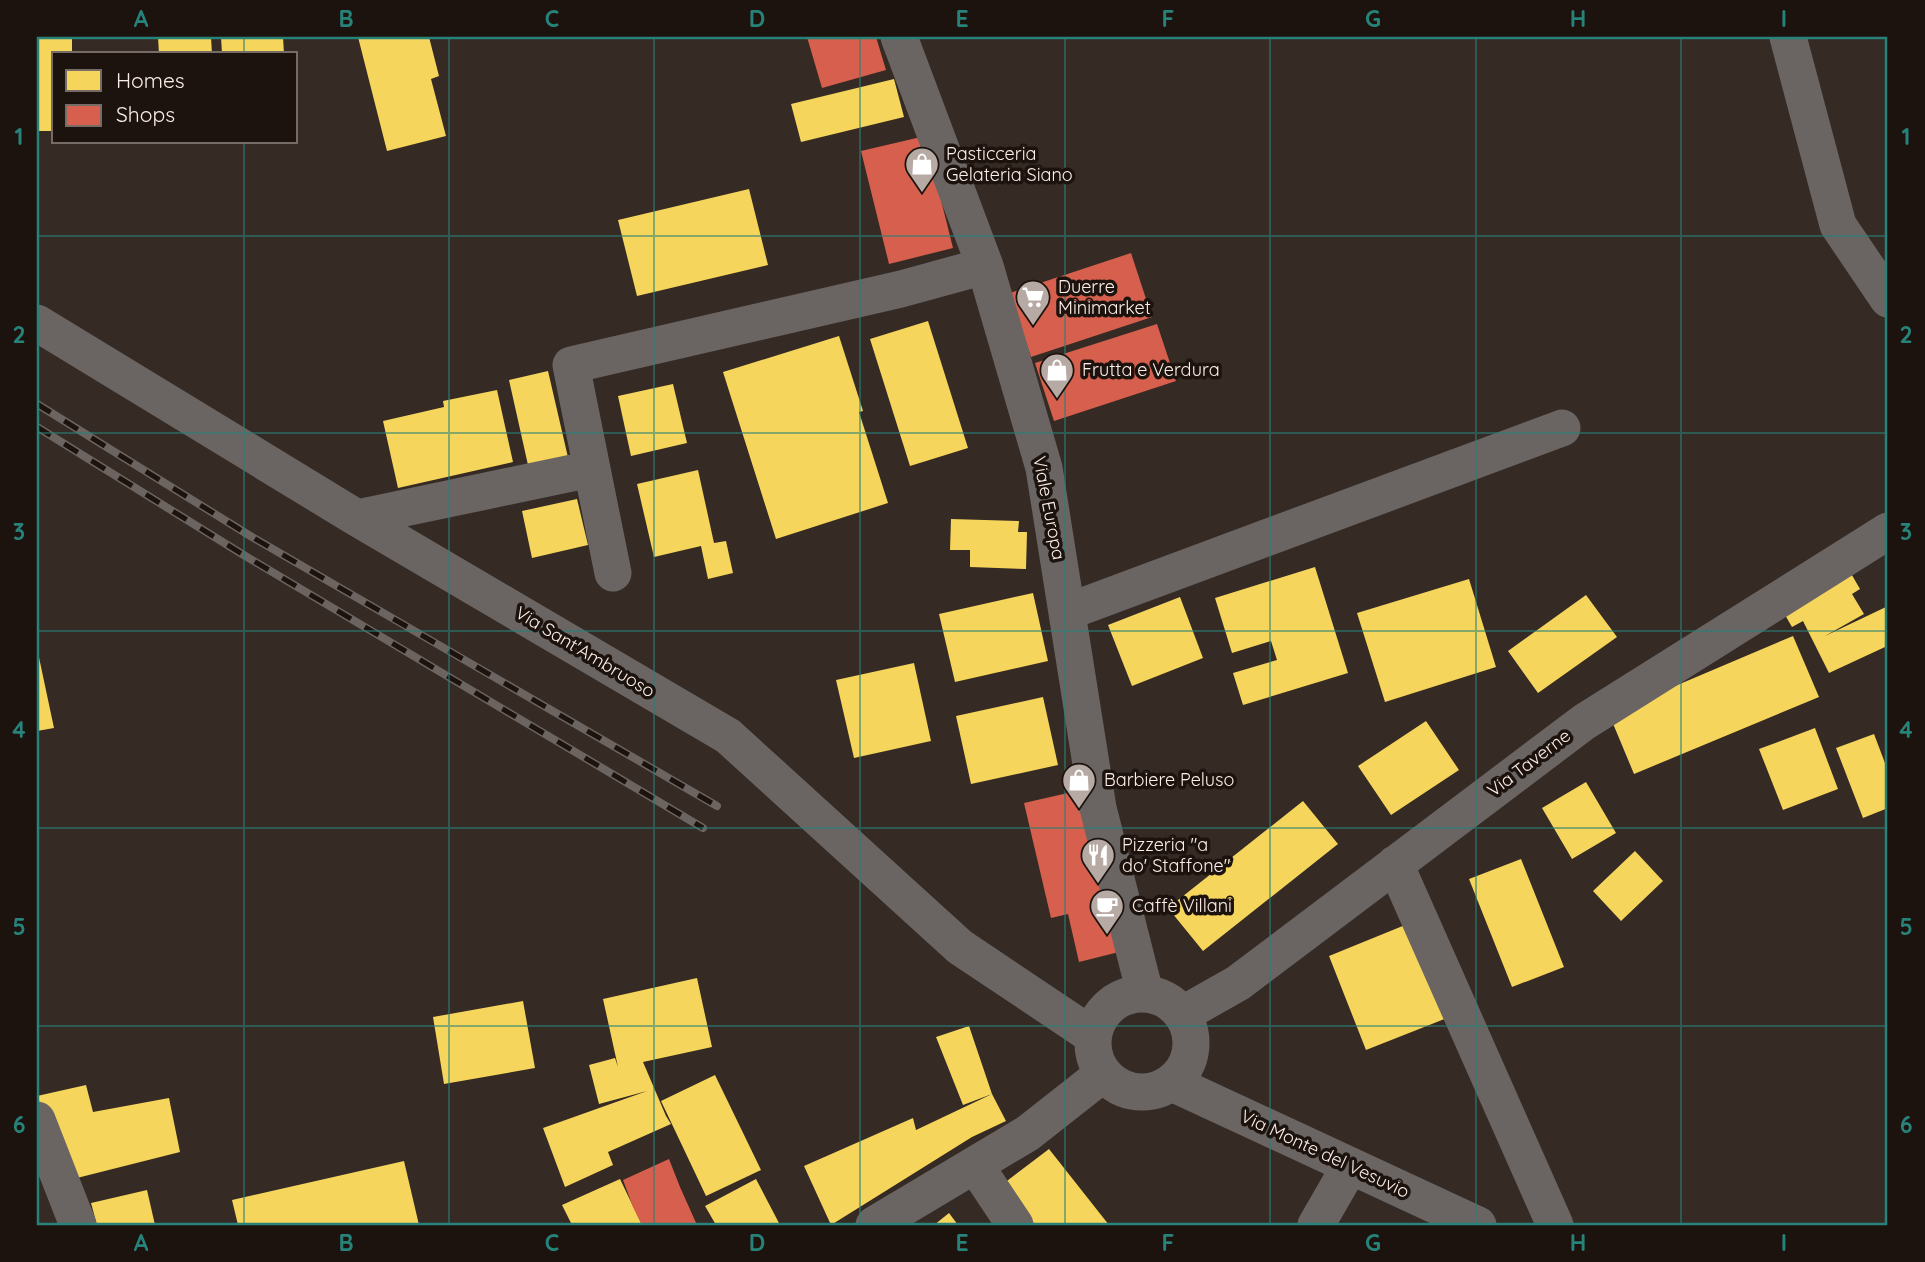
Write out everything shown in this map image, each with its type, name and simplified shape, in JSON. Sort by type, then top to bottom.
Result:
[{"type":"street","name":"Viale Europa","points":[[899,37],[985,266],[1044,468],[1098,808],[1145,993]]},
{"type":"street","points":[[1788,37],[1838,225],[1888,299]]},
{"type":"street","points":[[612,573],[571,365],[888,292],[985,266]]},
{"type":"street","name":"Via Sant'Ambruoso","points":[[37,323],[358,518],[728,736],[960,947],[1093,1036]]},
{"type":"street","points":[[1067,612],[1562,428]]},
{"type":"street","points":[[358,518],[591,469]]},
{"type":"street","name":"Via Taverne","points":[[1183,1014],[1238,983],[1584,722],[1888,531]]},
{"type":"street","points":[[1395,864],[1555,1225]]},
{"type":"street","points":[[1145,993],[1169,1001],[1183,1014],[1191,1031],[1192,1049],[1187,1066],[1172,1083],[1155,1091],[1138,1093],[1122,1089],[1103,1074],[1095,1058],[1093,1036],[1106,1009],[1120,999],[1145,993]]},
{"type":"street","points":[[874,1225],[1028,1133],[1103,1074]]},
{"type":"street","name":"Via Monte del Vesuvio","points":[[1172,1083],[1478,1225]]},
{"type":"street","points":[[37,1120],[78,1225]]},
{"type":"street","points":[[975,1165],[1015,1225]]},
{"type":"street","points":[[1316,1225],[1350,1166]]},
{"type":"building: Homes","points":[[37,37],[72,37],[72,52],[52,52],[52,131],[37,131]]},
{"type":"building: Homes","points":[[158,37],[211,37],[212,52],[159,52]]},
{"type":"building: Homes","points":[[221,37],[283,37],[284,52],[222,52]]},
{"type":"building: Homes","points":[[358,37],[429,37],[439,76],[431,79],[446,136],[387,151]]},
{"type":"building: Homes","points":[[894,79],[904,117],[801,142],[791,104]]},
{"type":"building: Homes","points":[[749,189],[768,265],[637,296],[618,220]]},
{"type":"building: Homes","points":[[928,321],[968,448],[910,466],[870,339]]},
{"type":"building: Homes","points":[[839,336],[863,411],[859,412],[888,503],[776,539],[723,372]]},
{"type":"building: Homes","points":[[548,371],[570,466],[530,474],[509,380]]},
{"type":"building: Homes","points":[[673,384],[687,443],[631,456],[618,396]]},
{"type":"building: Homes","points":[[497,390],[513,462],[398,488],[383,421],[444,407],[443,401]]},
{"type":"building: Homes","points":[[698,470],[714,543],[726,541],[733,573],[708,579],[701,546],[654,557],[637,484]]},
{"type":"building: Homes","points":[[577,499],[588,545],[532,558],[522,511]]},
{"type":"building: Homes","points":[[951,519],[1019,521],[1018,532],[1027,532],[1026,569],[970,567],[970,550],[950,550]]},
{"type":"building: Homes","points":[[1315,567],[1348,673],[1243,705],[1233,673],[1277,660],[1271,641],[1232,653],[1215,598]]},
{"type":"building: Homes","points":[[1849,570],[1860,589],[1852,594],[1864,614],[1825,636],[1888,606],[1888,656],[1885,647],[1829,673],[1803,621],[1792,627],[1781,608]]},
{"type":"building: Homes","points":[[1469,579],[1496,667],[1385,702],[1357,613]]},
{"type":"building: Homes","points":[[1033,593],[1048,661],[955,682],[939,614]]},
{"type":"building: Homes","points":[[1586,595],[1617,637],[1538,693],[1508,651]]},
{"type":"building: Homes","points":[[1180,597],[1203,658],[1132,686],[1108,625]]},
{"type":"building: Homes","points":[[1793,636],[1819,697],[1634,774],[1609,714]]},
{"type":"building: Homes","points":[[37,648],[54,728],[37,731]]},
{"type":"building: Homes","points":[[914,663],[931,741],[854,758],[836,680]]},
{"type":"building: Homes","points":[[1043,697],[1058,765],[971,784],[956,716]]},
{"type":"building: Homes","points":[[1426,721],[1459,770],[1391,815],[1358,766]]},
{"type":"building: Homes","points":[[1815,728],[1838,789],[1783,810],[1759,749]]},
{"type":"building: Homes","points":[[1874,734],[1888,771],[1888,808],[1863,818],[1836,748]]},
{"type":"building: Homes","points":[[1586,782],[1616,833],[1572,859],[1542,808]]},
{"type":"building: Homes","points":[[1303,801],[1338,844],[1203,951],[1168,908]]},
{"type":"building: Homes","points":[[1635,851],[1663,881],[1621,921],[1593,891]]},
{"type":"building: Homes","points":[[1521,859],[1564,967],[1512,987],[1469,879]]},
{"type":"building: Homes","points":[[1410,923],[1447,1018],[1366,1050],[1329,956]]},
{"type":"building: Homes","points":[[697,978],[712,1047],[643,1062],[671,1124],[608,1152],[613,1165],[565,1187],[543,1128],[647,1091],[599,1104],[589,1065],[615,1058],[618,1067],[603,999]]},
{"type":"building: Homes","points":[[523,1001],[535,1068],[444,1084],[433,1017]]},
{"type":"building: Homes","points":[[969,1026],[992,1094],[963,1105],[936,1037]]},
{"type":"building: Homes","points":[[715,1075],[761,1170],[706,1196],[661,1101]]},
{"type":"building: Homes","points":[[86,1085],[93,1112],[169,1098],[180,1152],[69,1180],[37,1096]]},
{"type":"building: Homes","points":[[992,1094],[1006,1121],[972,1137],[831,1225],[804,1166],[913,1118],[916,1130]]},
{"type":"building: Homes","points":[[1049,1149],[1109,1225],[1029,1225],[999,1187]]},
{"type":"building: Homes","points":[[404,1161],[419,1225],[238,1225],[232,1200]]},
{"type":"building: Homes","points":[[620,1179],[642,1225],[572,1225],[562,1205]]},
{"type":"building: Homes","points":[[756,1179],[780,1225],[716,1225],[705,1206]]},
{"type":"building: Homes","points":[[147,1190],[155,1225],[97,1225],[91,1203]]},
{"type":"building: Homes","points":[[949,1213],[958,1225],[934,1225]]},
{"type":"building: Shops","points":[[807,37],[876,37],[886,70],[822,88]]},
{"type":"building: Shops","points":[[925,136],[953,248],[889,264],[861,151]]},
{"type":"building: Shops","points":[[1131,253],[1152,317],[1031,357],[1010,293]]},
{"type":"building: Shops","points":[[1157,324],[1176,381],[1054,421],[1035,363]]},
{"type":"building: Shops","points":[[1081,790],[1119,952],[1079,962],[1068,914],[1051,918],[1024,803]]},
{"type":"building: Shops","points":[[669,1159],[697,1225],[642,1225],[633,1207],[623,1180]]},
{"type":"railway","points":[[37,404],[252,537],[717,806]]},
{"type":"railway","points":[[37,427],[242,554],[703,828]]},
{"type":"place","name":"Pasticceria Gelateria Siano","points":[[922,194]]},
{"type":"place","name":"Duerre Minimarket","points":[[1033,327]]},
{"type":"place","name":"Frutta e Verdura","points":[[1057,400]]},
{"type":"place","name":"Barbiere Peluso","points":[[1079,810]]},
{"type":"place","name":"Pizzeria \"a do' Staffone\"","points":[[1098,885]]},
{"type":"place","name":"Caffè Villani","points":[[1107,936]]}]
